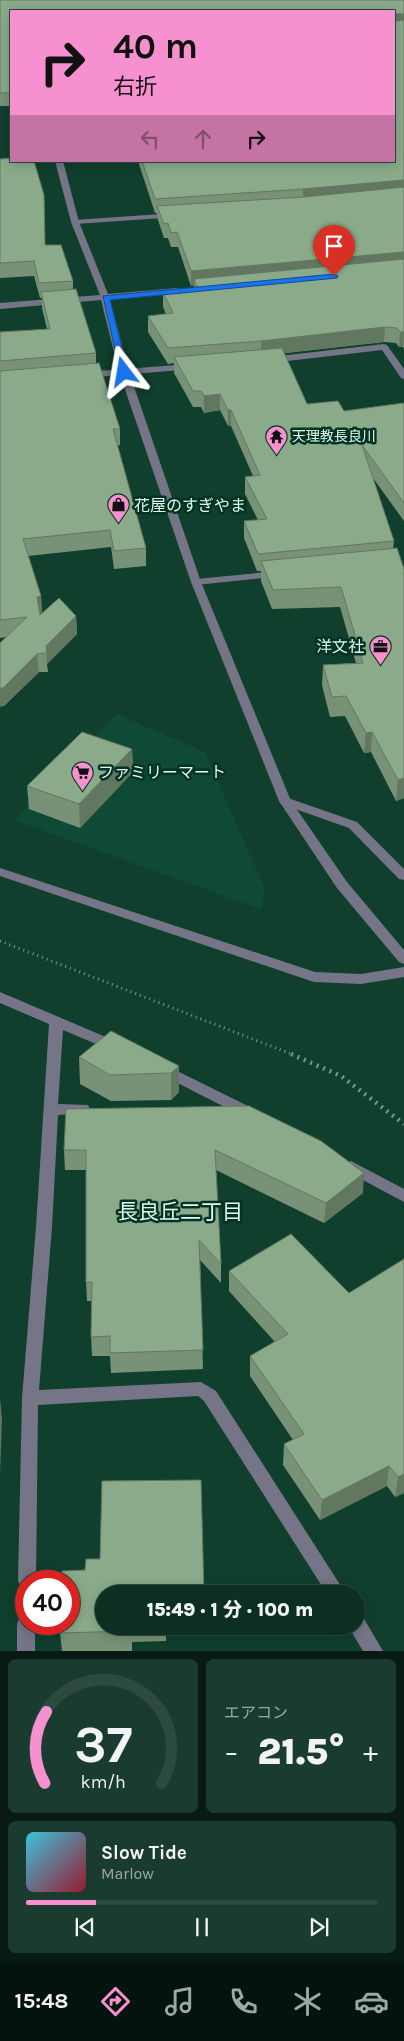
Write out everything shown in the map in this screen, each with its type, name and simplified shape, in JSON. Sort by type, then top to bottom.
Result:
[{"type":"street","points":[[59,162],[74,222],[106,298],[124,372],[196,582],[285,801],[342,886],[404,959]]},
{"type":"street","points":[[74,222],[184,214]]},
{"type":"street","points":[[0,306],[191,290]]},
{"type":"street","points":[[261,361],[384,347],[404,376]]},
{"type":"street","points":[[76,376],[202,366]]},
{"type":"street","points":[[196,582],[285,574]]},
{"type":"street","points":[[285,801],[353,825],[404,876]]},
{"type":"street","points":[[0,872],[314,977],[362,979],[404,972]]},
{"type":"street","points":[[0,997],[129,1053]]},
{"type":"street","points":[[27,1570],[30,1398],[56,1021]]},
{"type":"street","points":[[156,1065],[262,1120]]},
{"type":"street","points":[[206,1107],[235,1106]]},
{"type":"street","points":[[51,1110],[100,1109]]},
{"type":"street","points":[[340,1161],[404,1196]]},
{"type":"street","points":[[30,1398],[200,1390],[210,1396],[331,1585]]},
{"type":"street","points":[[26,1635],[26,1651]]},
{"type":"street","points":[[364,1635],[374,1651]]},
{"type":"path","points":[[0,941],[278,1048],[341,1076],[404,1124]]},
{"type":"shaded area","points":[[117,714],[205,752],[265,889],[262,910],[14,820]]},
{"type":"building","points":[[0,0],[404,0],[404,14],[395,14],[395,10],[10,10],[10,93],[0,93]]},
{"type":"building","points":[[404,20],[404,180],[155,199],[142,162],[395,162],[395,21]]},
{"type":"building","points":[[10,158],[10,162],[34,162],[44,195],[45,245],[61,245],[73,281],[39,283],[34,261],[0,263],[0,159]]},
{"type":"building","points":[[404,187],[404,252],[191,271],[177,232],[171,233],[168,223],[164,224],[157,206],[304,197]]},
{"type":"building","points":[[404,259],[404,332],[400,332],[397,328],[385,327],[261,341],[168,348],[148,316],[173,313],[163,292],[198,289],[194,279]]},
{"type":"building","points":[[76,289],[96,353],[0,361],[0,332],[50,329],[41,292]]},
{"type":"building","points":[[282,348],[307,404],[338,401],[344,411],[404,403],[404,503],[362,445],[394,541],[258,554],[244,521],[267,519],[245,477],[260,475],[231,410],[228,410],[220,394],[204,396],[201,391],[193,391],[174,357]]},
{"type":"building","points":[[99,363],[120,429],[113,429],[146,548],[114,551],[110,530],[23,539],[41,596],[37,597],[40,615],[59,598],[76,616],[46,646],[47,653],[37,654],[3,688],[0,688],[0,643],[27,617],[0,620],[0,371]]},
{"type":"building","points":[[397,548],[404,569],[404,778],[398,780],[372,732],[366,733],[346,696],[332,697],[323,665],[363,663],[341,587],[273,590],[261,561]]},
{"type":"building","points":[[82,732],[132,749],[79,804],[27,786]]},
{"type":"building","points":[[111,1031],[179,1066],[171,1073],[110,1075],[79,1057]]},
{"type":"building","points":[[249,1106],[321,1141],[364,1173],[326,1203],[215,1150],[221,1264],[199,1240],[203,1350],[110,1353],[110,1336],[91,1337],[92,1282],[86,1282],[86,1150],[64,1150],[66,1109]]},
{"type":"building","points":[[291,1234],[349,1293],[404,1259],[404,1474],[398,1477],[389,1466],[322,1500],[284,1444],[304,1434],[250,1356],[288,1334],[229,1271]]},
{"type":"building","points":[[201,1480],[204,1585],[95,1585],[95,1632],[80,1632],[80,1570],[85,1570],[86,1559],[100,1559],[102,1481]]},
{"type":"place","name":"天理教長良川","points":[[276,455]]},
{"type":"place","name":"花屋のすぎやま","points":[[118,524]]},
{"type":"place","name":"洋文社","points":[[380,665]]},
{"type":"place","name":"ファミリーマート","points":[[82,791]]},
{"type":"district","name":"長良丘二丁目","points":[[180,1212]]},
{"type":"route","points":[[124,372],[106,298],[334,276]]}]
